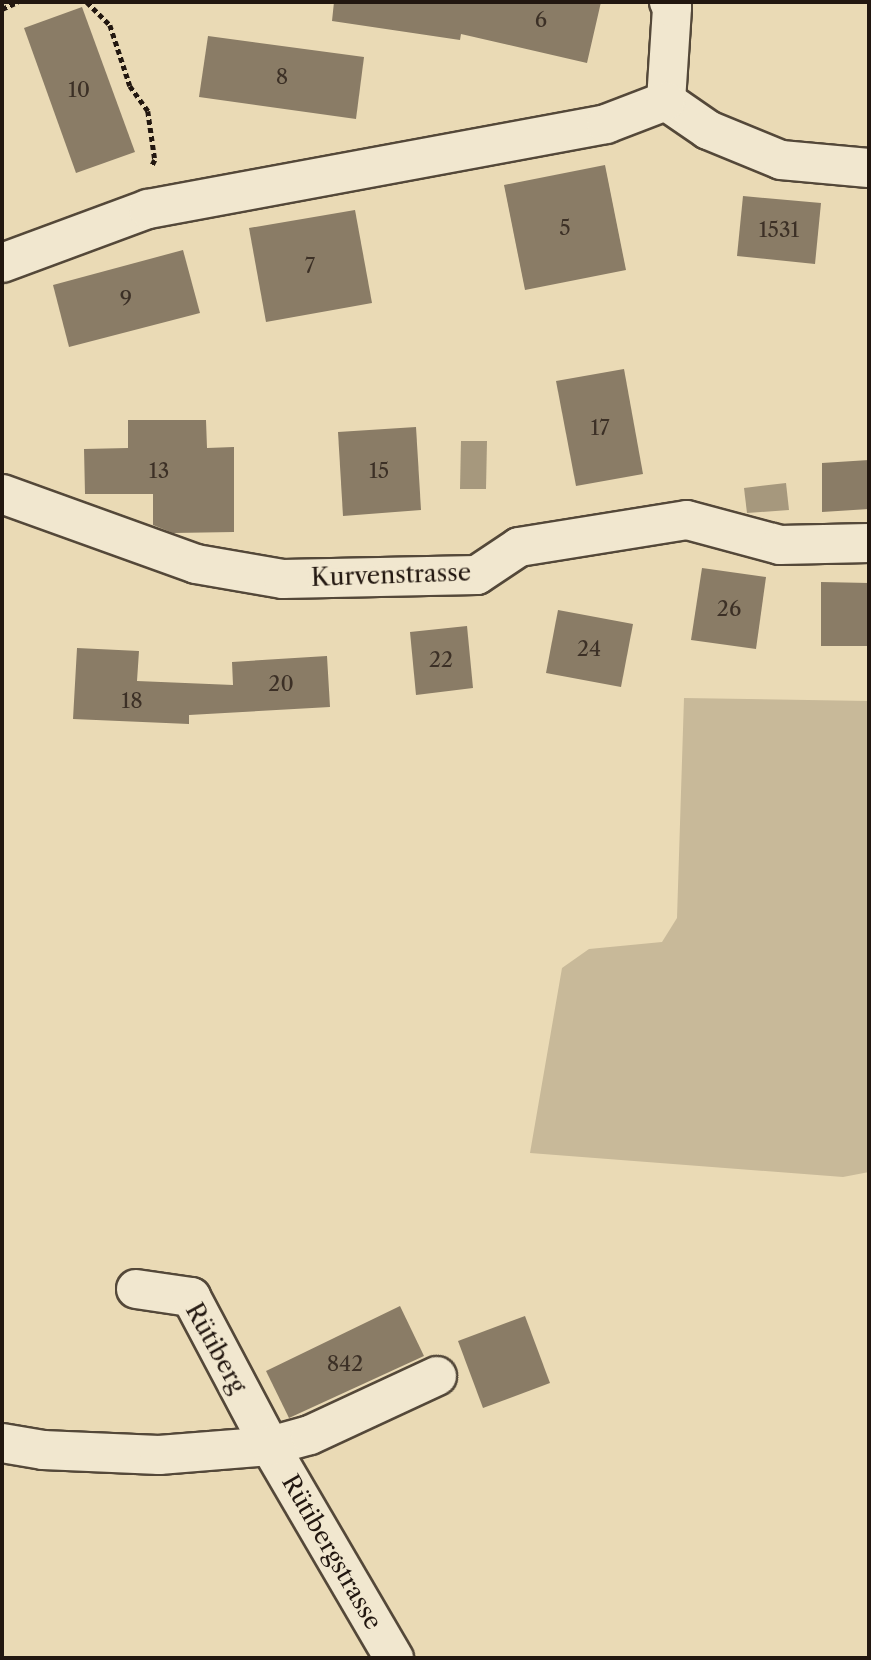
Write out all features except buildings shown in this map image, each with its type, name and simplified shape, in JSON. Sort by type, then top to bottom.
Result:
[{"type":"street","points":[[666,100],[672,7],[669,2]]},
{"type":"street","points":[[2,263],[148,209],[606,124],[666,100]]},
{"type":"street","points":[[666,100],[708,130],[781,160],[869,168]]},
{"type":"street","name":"Kurvenstrasse","points":[[2,494],[196,564],[283,579],[477,575],[519,547],[687,520],[780,545],[869,543]]},
{"type":"street","name":"Rütiberg","points":[[136,1289],[191,1297],[270,1446]]},
{"type":"street","points":[[2,1443],[43,1450],[159,1455],[270,1446],[310,1435],[437,1376]]},
{"type":"street","name":"Rütibergstrasse","points":[[270,1446],[394,1658]]},
{"type":"path","points":[[2,9],[18,2]]},
{"type":"path","points":[[87,2],[110,25],[130,86],[148,111],[155,160],[142,188],[148,209]]},
{"type":"shaded area","points":[[461,441],[487,441],[486,489],[460,489]]},
{"type":"shaded area","points":[[786,483],[789,510],[747,513],[744,488]]},
{"type":"shaded area","points":[[684,698],[869,701],[869,1172],[843,1177],[530,1153],[562,968],[589,949],[662,942],[677,918]]}]
